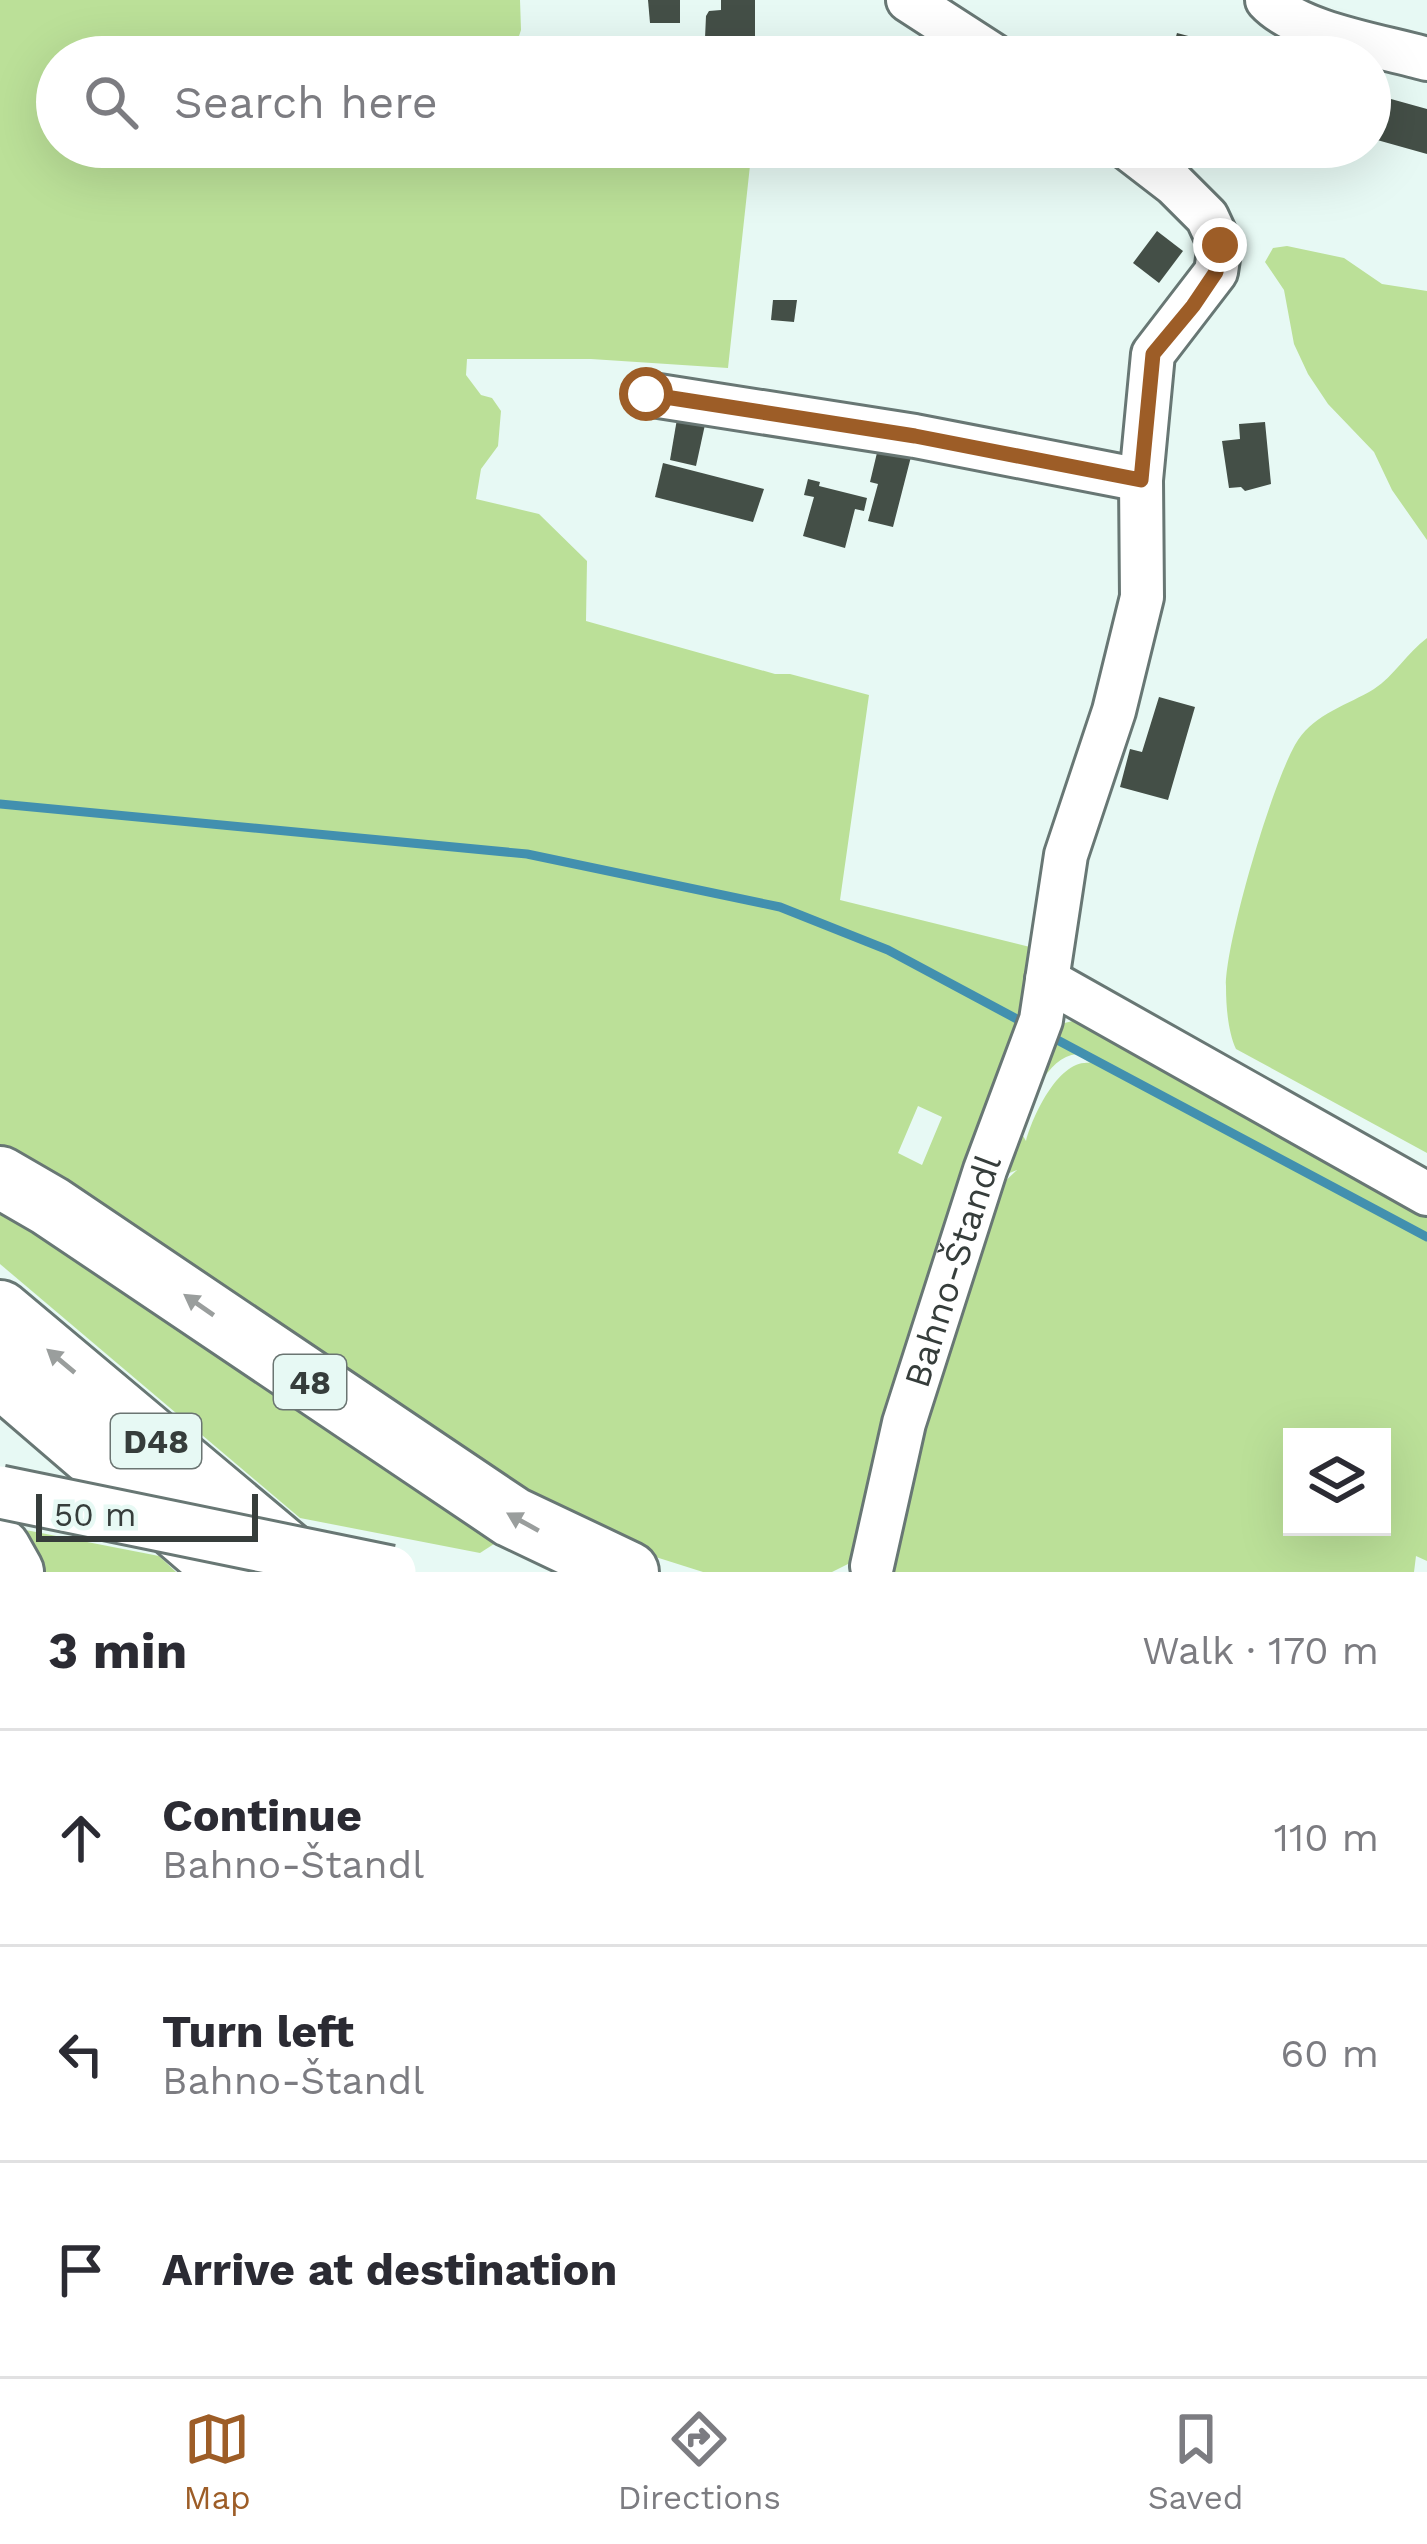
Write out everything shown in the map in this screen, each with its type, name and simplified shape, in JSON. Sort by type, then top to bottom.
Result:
[{"type":"highway","name":"48","points":[[0,1177],[90,1232],[512,1517],[628,1572]]},
{"type":"highway","name":"D48","points":[[0,1311],[310,1572]]},
{"type":"highway","name":"D48","points":[[0,1376],[228,1572]]},
{"type":"highway","points":[[0,1549],[13,1572]]},
{"type":"main road","points":[[0,1492],[390,1572]]},
{"type":"street","points":[[908,0],[964,36]]},
{"type":"street","points":[[1267,0],[1279,14],[1346,36]]},
{"type":"street","points":[[1391,48],[1427,58]]},
{"type":"street","name":"Bahno-Štandl","points":[[872,1565],[904,1424],[1041,1014],[1066,855],[1114,711],[1142,597],[1141,480],[1153,354],[1216,272],[1220,245],[1207,217],[1153,168]]},
{"type":"street","points":[[646,394],[915,436],[1141,480]]},
{"type":"street","points":[[1041,1014],[1427,1194]]},
{"type":"green space","points":[[0,0],[520,0],[519,36],[36,36],[36,168],[750,168],[728,368],[591,359],[467,359],[466,375],[501,411],[498,446],[481,469],[476,499],[539,514],[587,561],[586,621],[869,695],[840,900],[1038,949],[1030,1017],[852,1562],[832,1572],[703,1572],[643,1553],[540,1506],[0,1153]],"holes":[[[918,1106],[942,1117],[922,1165],[898,1153]]]},
{"type":"green space","points":[[1287,246],[1344,258],[1382,284],[1427,291],[1427,540],[1392,490],[1374,452],[1328,404],[1308,374],[1294,344],[1284,290],[1265,262],[1273,248]]},
{"type":"green space","points":[[1427,638],[1427,1153],[1236,1049],[1226,987],[1233,935],[1253,860],[1276,788],[1298,740],[1323,716],[1381,684]]},
{"type":"green space","points":[[1077,1020],[1427,1212],[1427,1561],[1416,1556],[1414,1572],[880,1572],[931,1364],[1001,1185],[1017,1170],[1002,1176],[1052,1026]],"holes":[[[1077,1054],[1090,1063],[1079,1064],[1058,1079],[1041,1104],[1026,1141],[1019,1129],[1048,1072]]]},
{"type":"green space","points":[[0,1211],[497,1542],[480,1553],[300,1518],[0,1264]]},
{"type":"green space","points":[[0,1525],[159,1556],[176,1572],[24,1572]]},
{"type":"building","points":[[648,0],[680,0],[680,23],[650,23]]},
{"type":"building","points":[[721,0],[755,0],[755,36],[705,36],[709,11],[721,10]]},
{"type":"building","points":[[1391,99],[1427,109],[1427,154],[1391,144]]},
{"type":"building","points":[[1157,231],[1183,251],[1159,283],[1133,263]]},
{"type":"building","points":[[773,300],[797,300],[794,322],[771,320]]},
{"type":"building","points":[[678,413],[706,420],[696,466],[670,460]]},
{"type":"building","points":[[1265,422],[1271,484],[1245,491],[1229,488],[1222,441],[1240,439],[1239,424]]},
{"type":"building","points":[[881,436],[914,445],[893,527],[868,521],[878,484],[870,482]]},
{"type":"building","points":[[663,463],[764,489],[753,522],[655,497]]},
{"type":"building","points":[[808,479],[867,498],[864,511],[855,509],[845,548],[803,536],[814,497],[804,495]]},
{"type":"building","points":[[1159,697],[1195,707],[1168,800],[1120,787],[1130,749],[1142,752]]},
{"type":"waterway","points":[[0,804],[527,854],[780,907],[888,950],[1028,1025]]},
{"type":"waterway","points":[[1048,1035],[1427,1237]]},
{"type":"route","points":[[646,394],[915,436],[1141,480],[1153,354],[1216,272],[1220,245]]}]
